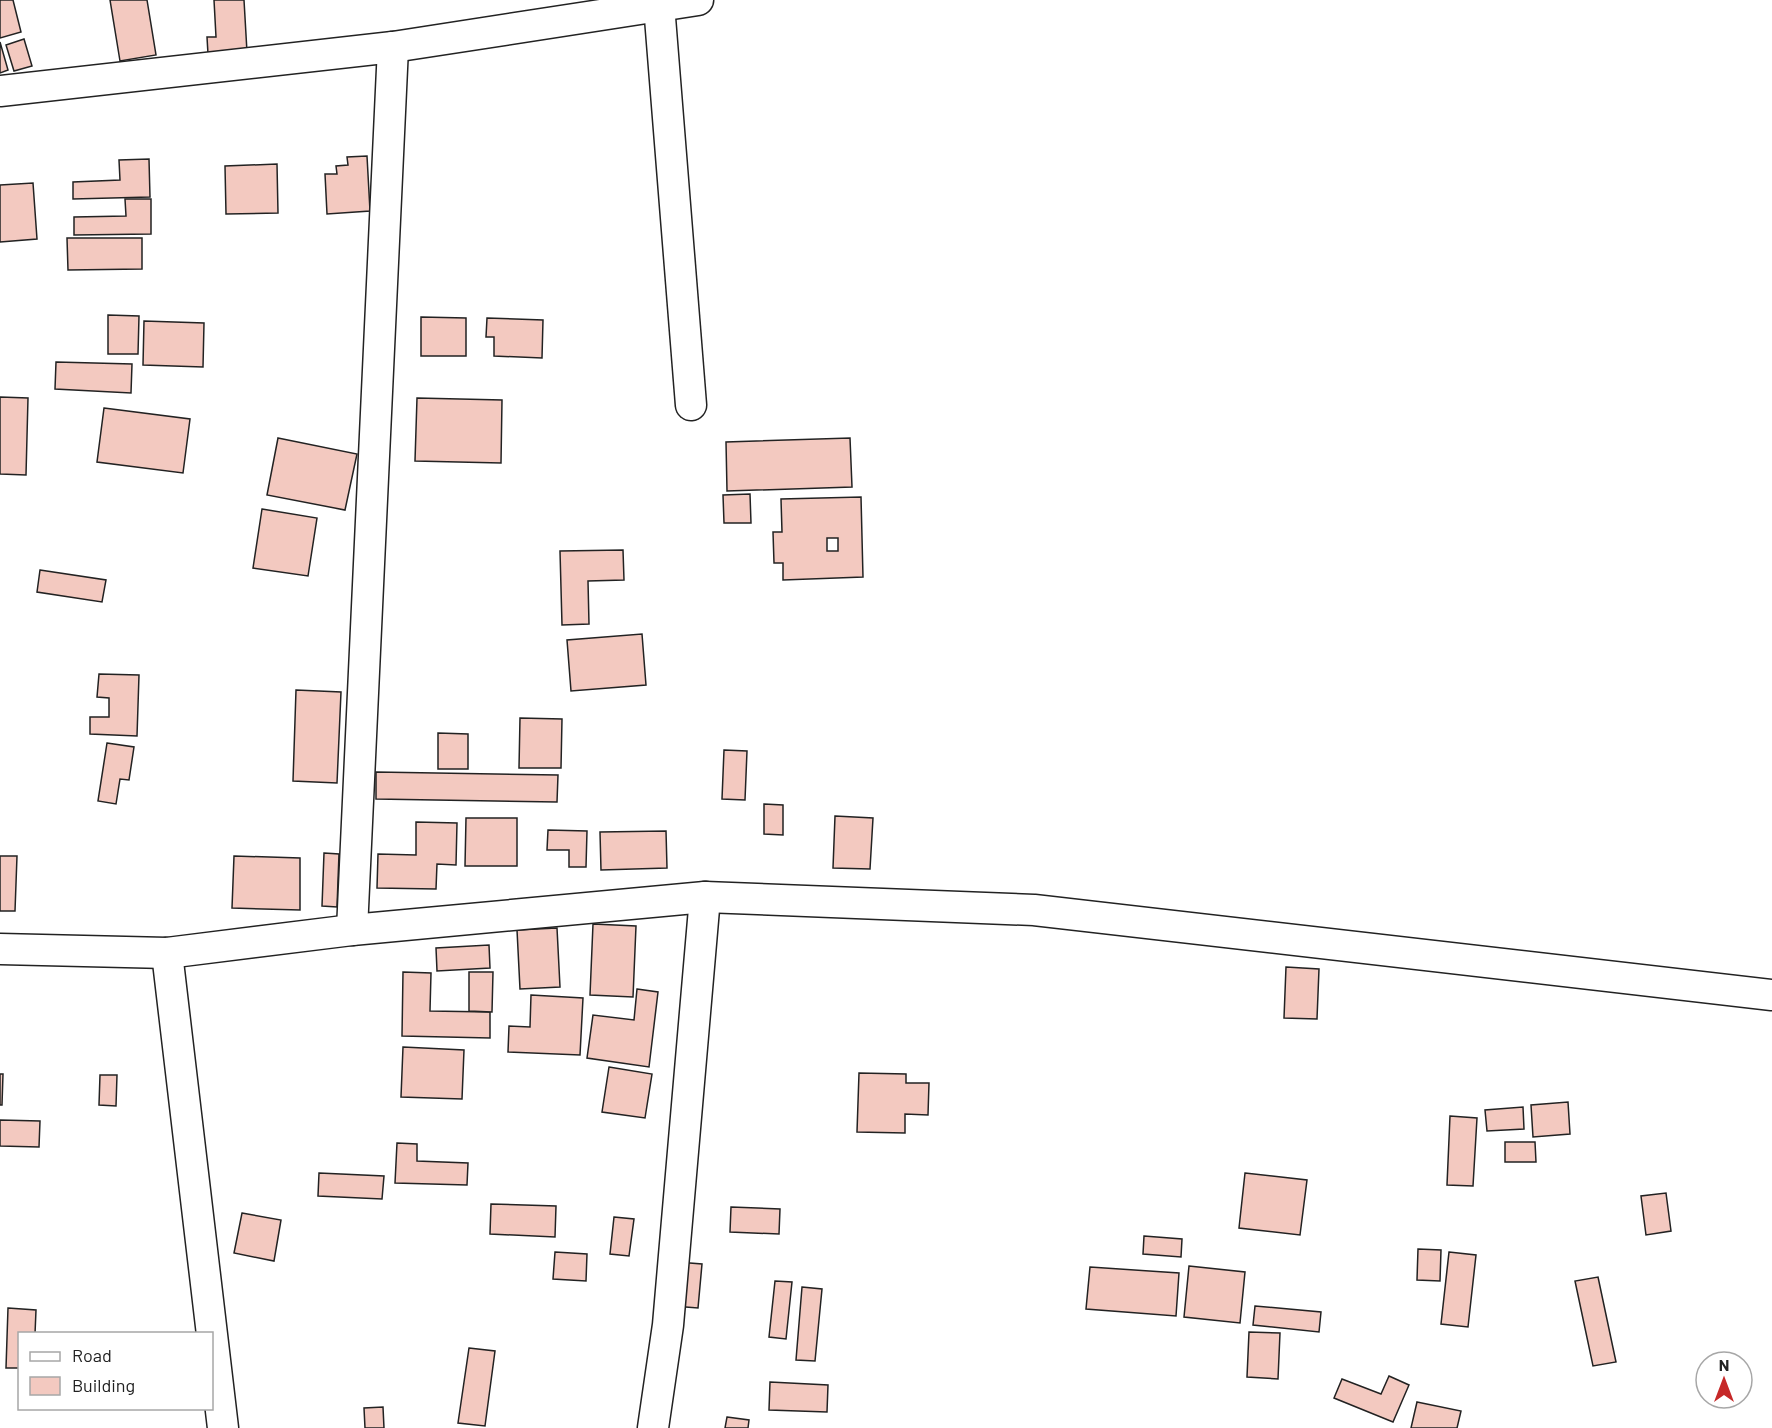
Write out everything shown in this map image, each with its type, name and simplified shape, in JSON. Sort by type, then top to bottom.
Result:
[{"type":"street","points":[[0,91],[393,46],[698,0]]},
{"type":"street","points":[[659,5],[691,405]]},
{"type":"street","points":[[352,930],[393,46]]},
{"type":"street","points":[[653,1428],[668,1325],[705,897]]},
{"type":"street","points":[[0,949],[167,953],[352,930],[705,897],[1034,910],[1772,995]]},
{"type":"street","points":[[167,953],[212,1332]]},
{"type":"street","points":[[213,1336],[224,1428]]},
{"type":"building","points":[[0,0],[13,0],[21,32],[0,38]]},
{"type":"building","points":[[110,0],[147,0],[156,55],[120,61]]},
{"type":"building","points":[[214,0],[244,0],[247,52],[208,54],[207,37],[216,37]]},
{"type":"building","points":[[24,39],[32,66],[14,71],[6,45]]},
{"type":"building","points":[[0,42],[8,70],[0,73]]},
{"type":"building","points":[[367,156],[370,211],[327,214],[325,174],[337,174],[336,166],[348,165],[347,157]]},
{"type":"building","points":[[149,159],[150,197],[73,199],[73,182],[120,180],[119,160]]},
{"type":"building","points":[[277,164],[278,213],[226,214],[225,166]]},
{"type":"building","points":[[33,183],[37,239],[0,242],[0,185]]},
{"type":"building","points":[[125,199],[151,199],[151,234],[74,235],[74,217],[126,216]]},
{"type":"building","points":[[67,238],[142,238],[142,269],[68,270]]},
{"type":"building","points":[[108,315],[139,316],[138,354],[108,354]]},
{"type":"building","points":[[421,317],[466,318],[466,356],[421,356]]},
{"type":"building","points":[[487,318],[543,320],[542,358],[494,356],[494,337],[486,337]]},
{"type":"building","points":[[144,321],[204,323],[203,367],[143,365]]},
{"type":"building","points":[[56,362],[132,364],[131,393],[55,389]]},
{"type":"building","points":[[0,397],[28,398],[26,475],[0,474]]},
{"type":"building","points":[[417,398],[502,400],[501,463],[415,461]]},
{"type":"building","points":[[104,408],[190,419],[183,473],[97,462]]},
{"type":"building","points":[[278,438],[357,454],[345,510],[267,495]]},
{"type":"building","points":[[850,438],[852,487],[727,491],[726,442]]},
{"type":"building","points":[[750,494],[751,523],[724,523],[723,495]]},
{"type":"building","points":[[861,497],[863,577],[783,580],[783,563],[774,563],[773,532],[782,532],[781,499]],"holes":[[[827,538],[838,538],[838,551],[827,551]]]},
{"type":"building","points":[[262,509],[317,518],[308,576],[253,568]]},
{"type":"building","points":[[623,550],[624,580],[588,581],[589,624],[562,625],[560,551]]},
{"type":"building","points":[[40,570],[106,580],[102,602],[37,592]]},
{"type":"building","points":[[642,634],[646,685],[571,691],[567,640]]},
{"type":"building","points":[[99,674],[139,675],[137,736],[90,734],[90,717],[109,717],[109,698],[97,697]]},
{"type":"building","points":[[296,690],[341,692],[337,783],[293,781]]},
{"type":"building","points":[[520,718],[562,719],[561,768],[519,768]]},
{"type":"building","points":[[438,733],[468,734],[468,769],[438,769]]},
{"type":"building","points":[[107,743],[134,747],[129,780],[120,779],[116,804],[98,801]]},
{"type":"building","points":[[724,750],[747,751],[745,800],[722,799]]},
{"type":"building","points":[[376,772],[558,775],[557,802],[376,799]]},
{"type":"building","points":[[764,804],[783,805],[783,835],[764,834]]},
{"type":"building","points":[[835,816],[873,818],[870,869],[833,868]]},
{"type":"building","points":[[466,818],[517,818],[517,866],[465,866]]},
{"type":"building","points":[[416,822],[457,823],[456,865],[437,864],[436,889],[377,888],[378,854],[416,855]]},
{"type":"building","points":[[548,830],[587,831],[586,867],[569,867],[569,850],[547,850]]},
{"type":"building","points":[[666,831],[667,868],[601,870],[600,832]]},
{"type":"building","points":[[324,853],[339,854],[337,907],[322,906]]},
{"type":"building","points":[[0,856],[17,856],[15,911],[0,911]]},
{"type":"building","points":[[234,856],[300,858],[300,910],[232,908]]},
{"type":"building","points":[[593,924],[636,926],[633,997],[590,995]]},
{"type":"building","points":[[557,928],[560,987],[520,989],[517,930]]},
{"type":"building","points":[[489,945],[490,968],[437,971],[436,948]]},
{"type":"building","points":[[1286,967],[1319,969],[1317,1019],[1284,1018]]},
{"type":"building","points":[[403,972],[431,973],[430,1011],[490,1012],[490,1038],[402,1036]]},
{"type":"building","points":[[469,972],[493,972],[492,1012],[469,1011]]},
{"type":"building","points":[[637,989],[658,992],[649,1067],[587,1058],[593,1015],[634,1020]]},
{"type":"building","points":[[531,995],[583,998],[580,1055],[508,1052],[509,1026],[530,1027]]},
{"type":"building","points":[[403,1047],[464,1050],[462,1099],[401,1097]]},
{"type":"building","points":[[609,1067],[652,1074],[645,1118],[602,1112]]},
{"type":"building","points":[[859,1073],[906,1074],[906,1083],[929,1083],[928,1115],[905,1114],[905,1133],[857,1132]]},
{"type":"building","points":[[0,1074],[3,1074],[2,1105],[0,1105]]},
{"type":"building","points":[[100,1075],[117,1075],[116,1106],[99,1105]]},
{"type":"building","points":[[1568,1102],[1570,1134],[1533,1137],[1531,1105]]},
{"type":"building","points":[[1523,1107],[1524,1129],[1487,1131],[1485,1110]]},
{"type":"building","points":[[1450,1116],[1477,1118],[1473,1186],[1447,1185]]},
{"type":"building","points":[[0,1120],[40,1121],[39,1147],[0,1146]]},
{"type":"building","points":[[1505,1142],[1535,1142],[1536,1162],[1505,1162]]},
{"type":"building","points":[[397,1143],[417,1144],[417,1161],[468,1163],[467,1185],[395,1183]]},
{"type":"building","points":[[319,1173],[384,1176],[382,1199],[318,1196]]},
{"type":"building","points":[[1245,1173],[1307,1180],[1300,1235],[1239,1228]]},
{"type":"building","points":[[1666,1193],[1671,1231],[1646,1235],[1641,1196]]},
{"type":"building","points":[[491,1204],[556,1206],[555,1237],[490,1234]]},
{"type":"building","points":[[731,1207],[780,1209],[779,1234],[730,1232]]},
{"type":"building","points":[[242,1213],[281,1220],[274,1261],[234,1253]]},
{"type":"building","points":[[614,1217],[634,1219],[629,1256],[610,1254]]},
{"type":"building","points":[[1144,1236],[1182,1239],[1181,1257],[1143,1254]]},
{"type":"building","points":[[1418,1249],[1441,1250],[1440,1281],[1417,1280]]},
{"type":"building","points":[[555,1252],[587,1254],[586,1281],[553,1279]]},
{"type":"building","points":[[1449,1252],[1476,1255],[1468,1327],[1441,1324]]},
{"type":"building","points":[[677,1262],[702,1264],[698,1308],[673,1306]]},
{"type":"building","points":[[1189,1266],[1245,1272],[1240,1323],[1184,1317]]},
{"type":"building","points":[[1090,1267],[1179,1273],[1176,1316],[1086,1309]]},
{"type":"building","points":[[1598,1277],[1616,1362],[1593,1366],[1575,1281]]},
{"type":"building","points":[[775,1281],[792,1282],[786,1339],[769,1337]]},
{"type":"building","points":[[802,1287],[822,1289],[815,1361],[796,1360]]},
{"type":"building","points":[[1255,1306],[1321,1312],[1319,1332],[1253,1325]]},
{"type":"building","points":[[8,1308],[36,1310],[35,1332],[18,1332],[18,1368],[6,1368]]},
{"type":"building","points":[[1249,1332],[1280,1333],[1278,1379],[1247,1377]]},
{"type":"building","points":[[469,1348],[495,1351],[485,1426],[458,1423]]},
{"type":"building","points":[[1389,1376],[1409,1385],[1393,1422],[1334,1398],[1342,1379],[1381,1394]]},
{"type":"building","points":[[770,1382],[828,1385],[827,1412],[769,1410]]},
{"type":"building","points":[[1417,1402],[1461,1411],[1457,1428],[1411,1428]]},
{"type":"building","points":[[383,1407],[384,1428],[365,1428],[364,1408]]},
{"type":"building","points":[[727,1417],[749,1420],[748,1428],[725,1428]]}]
